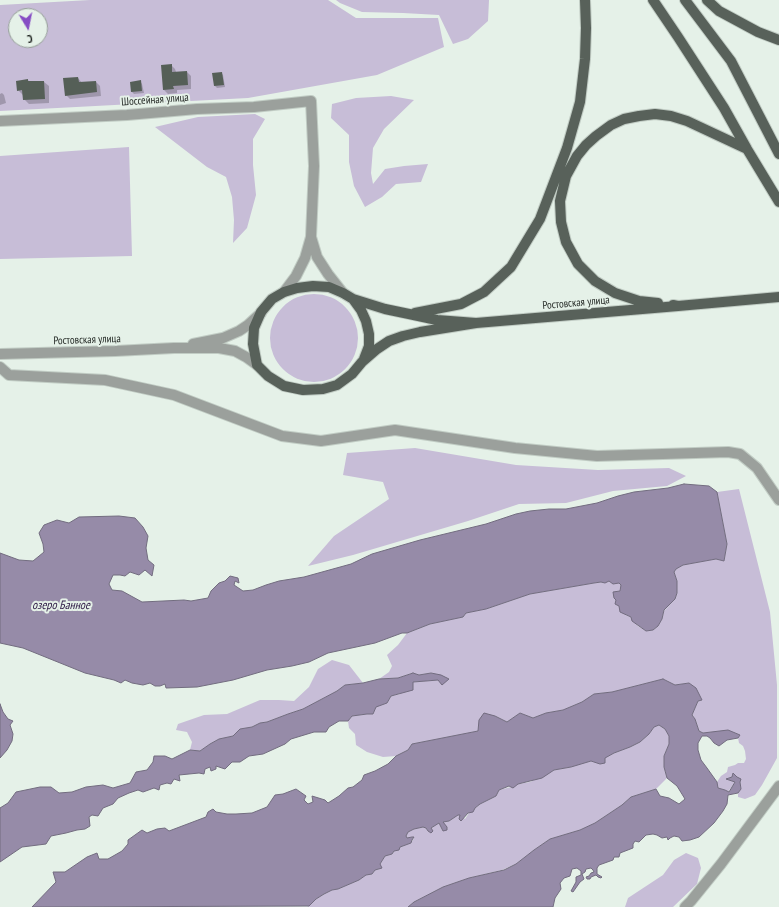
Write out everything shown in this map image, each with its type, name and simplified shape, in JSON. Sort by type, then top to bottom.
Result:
[{"type":"main road","points":[[409,314],[461,304],[484,292],[511,267],[540,219],[567,148],[580,102],[585,59],[586,0]]},
{"type":"main road","points":[[653,0],[724,108],[779,202]]},
{"type":"main road","points":[[685,0],[731,61],[779,154]]},
{"type":"main road","points":[[707,0],[719,11],[758,32],[779,40]]},
{"type":"main road","points":[[747,149],[687,121],[671,116],[655,114],[624,119],[611,125],[596,136],[577,156],[566,176],[560,201],[561,222],[566,242],[578,264],[595,282],[615,293],[640,301],[678,306],[779,297]]},
{"type":"main road","points":[[313,286],[329,287],[353,299],[385,309],[437,320],[476,323],[420,332],[403,336],[389,342],[377,349],[362,362],[352,374],[337,384],[323,389],[303,390],[284,386],[268,376],[257,365],[253,344],[254,328],[261,312],[272,300],[284,292],[297,288],[313,286]]},
{"type":"main road","points":[[353,299],[361,310],[366,321],[369,334],[369,346],[362,362]]},
{"type":"main road","name":"Ростовская улица","points":[[476,323],[678,306]]},
{"type":"street","name":"Шоссейная улица","points":[[0,121],[254,107],[311,101],[314,166],[311,237]]},
{"type":"street","points":[[284,292],[296,276],[305,258],[311,237]]},
{"type":"street","points":[[311,237],[318,257],[328,274],[343,293]]},
{"type":"street","points":[[174,348],[223,338],[248,325],[261,312]]},
{"type":"street","points":[[174,348],[219,348],[235,351],[257,365]]},
{"type":"street","name":"Ростовская улица","points":[[0,354],[174,348]]},
{"type":"street","points":[[0,367],[9,376],[105,380],[174,395],[282,436],[321,441],[395,430],[515,448],[597,456],[728,452],[740,454],[756,468],[779,500]]},
{"type":"street","points":[[685,907],[692,901],[721,864],[779,786]]},
{"type":"shaded area","points":[[90,0],[328,0],[356,18],[438,18],[444,47],[377,75],[248,98],[0,111],[0,5]]},
{"type":"shaded area","points":[[336,0],[489,0],[488,21],[468,39],[453,44],[439,15],[362,12]]},
{"type":"shaded area","points":[[391,96],[414,100],[384,129],[373,148],[371,173],[373,184],[385,169],[428,164],[421,182],[396,184],[382,197],[365,207],[354,186],[349,162],[349,135],[331,118],[332,104],[356,98]]},
{"type":"shaded area","points":[[255,114],[265,119],[253,139],[253,165],[256,195],[247,228],[233,243],[234,220],[232,197],[226,177],[207,167],[155,127],[198,117]]},
{"type":"shaded area","points":[[129,147],[132,256],[0,259],[0,156]]},
{"type":"shaded area","points":[[314,294],[331,298],[345,307],[354,321],[358,338],[354,355],[345,369],[331,378],[314,382],[297,378],[283,369],[274,355],[270,338],[274,321],[283,307],[297,298]]},
{"type":"shaded area","points":[[415,448],[516,465],[598,470],[669,468],[686,476],[667,486],[613,491],[566,503],[519,504],[468,521],[353,555],[308,566],[334,536],[389,499],[383,482],[343,475],[347,453]]},
{"type":"shaded area","points":[[739,489],[770,612],[777,685],[777,758],[755,795],[745,799],[738,797],[738,793],[741,789],[740,782],[733,774],[732,777],[727,779],[735,782],[728,792],[718,788],[717,782],[721,776],[727,772],[728,767],[738,763],[744,763],[746,759],[743,746],[739,743],[738,738],[740,735],[735,733],[703,733],[699,731],[692,715],[698,701],[702,700],[689,683],[675,685],[663,679],[612,692],[594,694],[582,702],[563,710],[546,713],[533,718],[520,713],[507,722],[495,716],[479,720],[479,731],[412,744],[408,750],[396,756],[383,757],[367,752],[356,745],[355,734],[349,728],[348,721],[352,716],[373,714],[376,706],[387,703],[391,696],[400,694],[413,682],[449,679],[431,673],[419,675],[412,673],[398,678],[379,679],[389,672],[392,666],[387,655],[398,645],[407,633],[430,624],[463,617],[466,613],[486,609],[530,594],[609,581],[622,585],[620,591],[614,593],[614,598],[626,615],[631,617],[638,626],[646,631],[653,630],[658,626],[664,611],[675,599],[677,593],[677,581],[674,572],[676,569],[683,565],[716,559],[724,561],[727,544],[717,492]]},
{"type":"shaded area","points":[[332,660],[349,665],[363,683],[345,685],[337,691],[303,709],[252,727],[240,729],[233,736],[219,739],[200,751],[190,750],[192,742],[187,732],[176,730],[178,724],[204,715],[227,714],[260,700],[294,701],[309,687],[318,669]]},
{"type":"shaded area","points":[[659,725],[665,729],[669,736],[669,744],[664,756],[664,767],[667,778],[656,789],[631,797],[622,805],[595,823],[580,830],[550,839],[516,864],[502,870],[469,878],[443,887],[414,902],[408,907],[307,907],[324,894],[359,880],[379,869],[385,856],[392,854],[400,847],[411,843],[414,838],[407,838],[406,836],[408,832],[423,827],[428,831],[439,823],[443,831],[443,822],[449,821],[458,815],[461,815],[465,819],[469,813],[480,804],[496,796],[499,790],[530,782],[554,770],[591,761],[596,762],[640,742],[654,727]]},
{"type":"shaded area","points":[[686,853],[698,858],[701,868],[697,884],[673,907],[625,907],[628,898],[663,875],[674,860]]},
{"type":"water","name":"озеро Банное","points":[[684,484],[709,486],[717,492],[727,544],[724,561],[716,559],[683,565],[676,569],[674,572],[677,581],[677,593],[675,599],[664,610],[662,619],[658,626],[653,630],[646,631],[632,621],[631,617],[620,612],[619,606],[615,604],[616,600],[613,592],[620,591],[621,585],[619,583],[613,584],[609,581],[605,583],[594,583],[530,594],[486,609],[466,613],[463,617],[430,624],[375,643],[328,653],[309,662],[267,670],[233,680],[197,687],[166,688],[165,684],[160,686],[155,686],[150,683],[143,685],[125,680],[121,683],[85,673],[23,648],[0,643],[0,553],[19,560],[33,561],[44,552],[39,533],[44,525],[57,520],[69,523],[79,517],[119,516],[135,518],[143,527],[148,536],[146,548],[148,560],[154,565],[152,576],[145,570],[139,575],[130,572],[125,576],[113,575],[109,584],[112,590],[122,591],[142,602],[191,601],[208,598],[211,591],[219,583],[225,581],[230,576],[238,578],[239,583],[235,581],[234,585],[243,591],[253,590],[279,581],[304,577],[351,564],[372,554],[420,540],[486,524],[516,514],[549,509],[566,509],[597,503],[634,492],[668,488]]},
{"type":"water","points":[[413,673],[419,675],[431,673],[441,675],[449,679],[442,685],[438,680],[413,682],[413,690],[391,696],[387,703],[376,707],[373,714],[352,716],[348,721],[339,721],[329,727],[326,732],[314,732],[291,739],[285,744],[263,754],[249,756],[240,762],[232,762],[225,769],[216,766],[216,769],[211,771],[210,767],[205,769],[204,774],[179,775],[180,781],[174,779],[171,784],[167,783],[160,785],[159,790],[154,788],[143,792],[138,790],[129,793],[118,798],[113,804],[103,808],[98,816],[92,815],[89,817],[90,826],[85,829],[51,836],[46,844],[22,847],[0,862],[0,808],[8,803],[16,792],[40,787],[51,787],[59,793],[72,792],[86,787],[103,785],[113,788],[130,783],[136,772],[147,770],[153,762],[154,756],[165,756],[172,759],[190,750],[200,751],[219,739],[233,736],[240,729],[252,727],[303,709],[337,691],[345,685],[379,679],[398,678]]},
{"type":"water","points":[[663,679],[675,685],[689,683],[696,688],[702,700],[698,701],[692,715],[699,731],[703,733],[728,730],[740,735],[738,738],[727,740],[719,746],[707,736],[702,736],[698,743],[698,750],[701,760],[717,782],[718,788],[729,792],[735,782],[726,779],[732,777],[733,773],[741,779],[741,789],[738,793],[728,795],[727,804],[723,811],[714,823],[699,837],[682,841],[679,837],[674,836],[668,840],[667,837],[662,838],[653,834],[646,835],[639,842],[635,841],[633,848],[620,853],[619,857],[614,857],[613,860],[599,865],[597,868],[597,874],[602,877],[601,878],[596,875],[590,879],[587,879],[586,877],[594,872],[591,868],[586,869],[582,874],[584,879],[573,892],[571,891],[576,882],[576,877],[581,875],[581,871],[577,868],[572,869],[570,876],[564,878],[560,883],[561,889],[555,898],[553,907],[408,907],[414,902],[443,887],[469,878],[504,870],[516,864],[550,839],[580,830],[595,823],[622,805],[631,797],[656,789],[660,796],[669,798],[679,804],[685,799],[677,786],[667,778],[664,767],[664,756],[669,744],[669,736],[665,729],[659,725],[654,727],[640,742],[605,758],[605,763],[600,764],[591,761],[554,770],[542,778],[518,784],[513,788],[509,786],[499,790],[496,796],[480,804],[473,812],[468,813],[461,821],[459,819],[460,815],[458,815],[449,821],[443,822],[447,827],[447,830],[443,831],[439,823],[431,828],[433,831],[431,833],[423,827],[408,832],[406,836],[407,838],[414,837],[411,843],[400,847],[399,850],[394,851],[392,854],[385,856],[380,864],[382,868],[375,870],[372,874],[366,875],[359,880],[324,894],[309,906],[32,907],[56,882],[53,872],[65,872],[87,857],[97,853],[99,859],[108,859],[122,851],[128,844],[128,840],[142,830],[147,833],[165,828],[169,831],[206,817],[208,812],[213,809],[216,812],[227,814],[252,813],[267,807],[275,795],[283,794],[296,789],[306,796],[304,800],[308,804],[313,802],[312,796],[325,800],[328,803],[348,788],[353,787],[362,780],[364,775],[388,764],[396,756],[408,750],[412,744],[478,731],[479,720],[484,713],[495,716],[507,722],[520,713],[533,718],[546,713],[563,710],[582,702],[594,694],[612,692]]},
{"type":"water","points":[[0,704],[8,719],[13,721],[10,725],[13,734],[12,741],[0,758]]},
{"type":"building","points":[[172,64],[172,72],[187,71],[188,85],[173,86],[174,89],[163,90],[161,65]]},
{"type":"building","points":[[222,72],[224,85],[214,86],[212,73]]},
{"type":"building","points":[[78,77],[79,82],[96,81],[97,92],[65,96],[63,78]]},
{"type":"building","points":[[28,79],[28,81],[44,81],[45,99],[23,100],[22,90],[17,91],[16,81]]},
{"type":"building","points":[[141,80],[142,91],[131,92],[130,82]]}]
